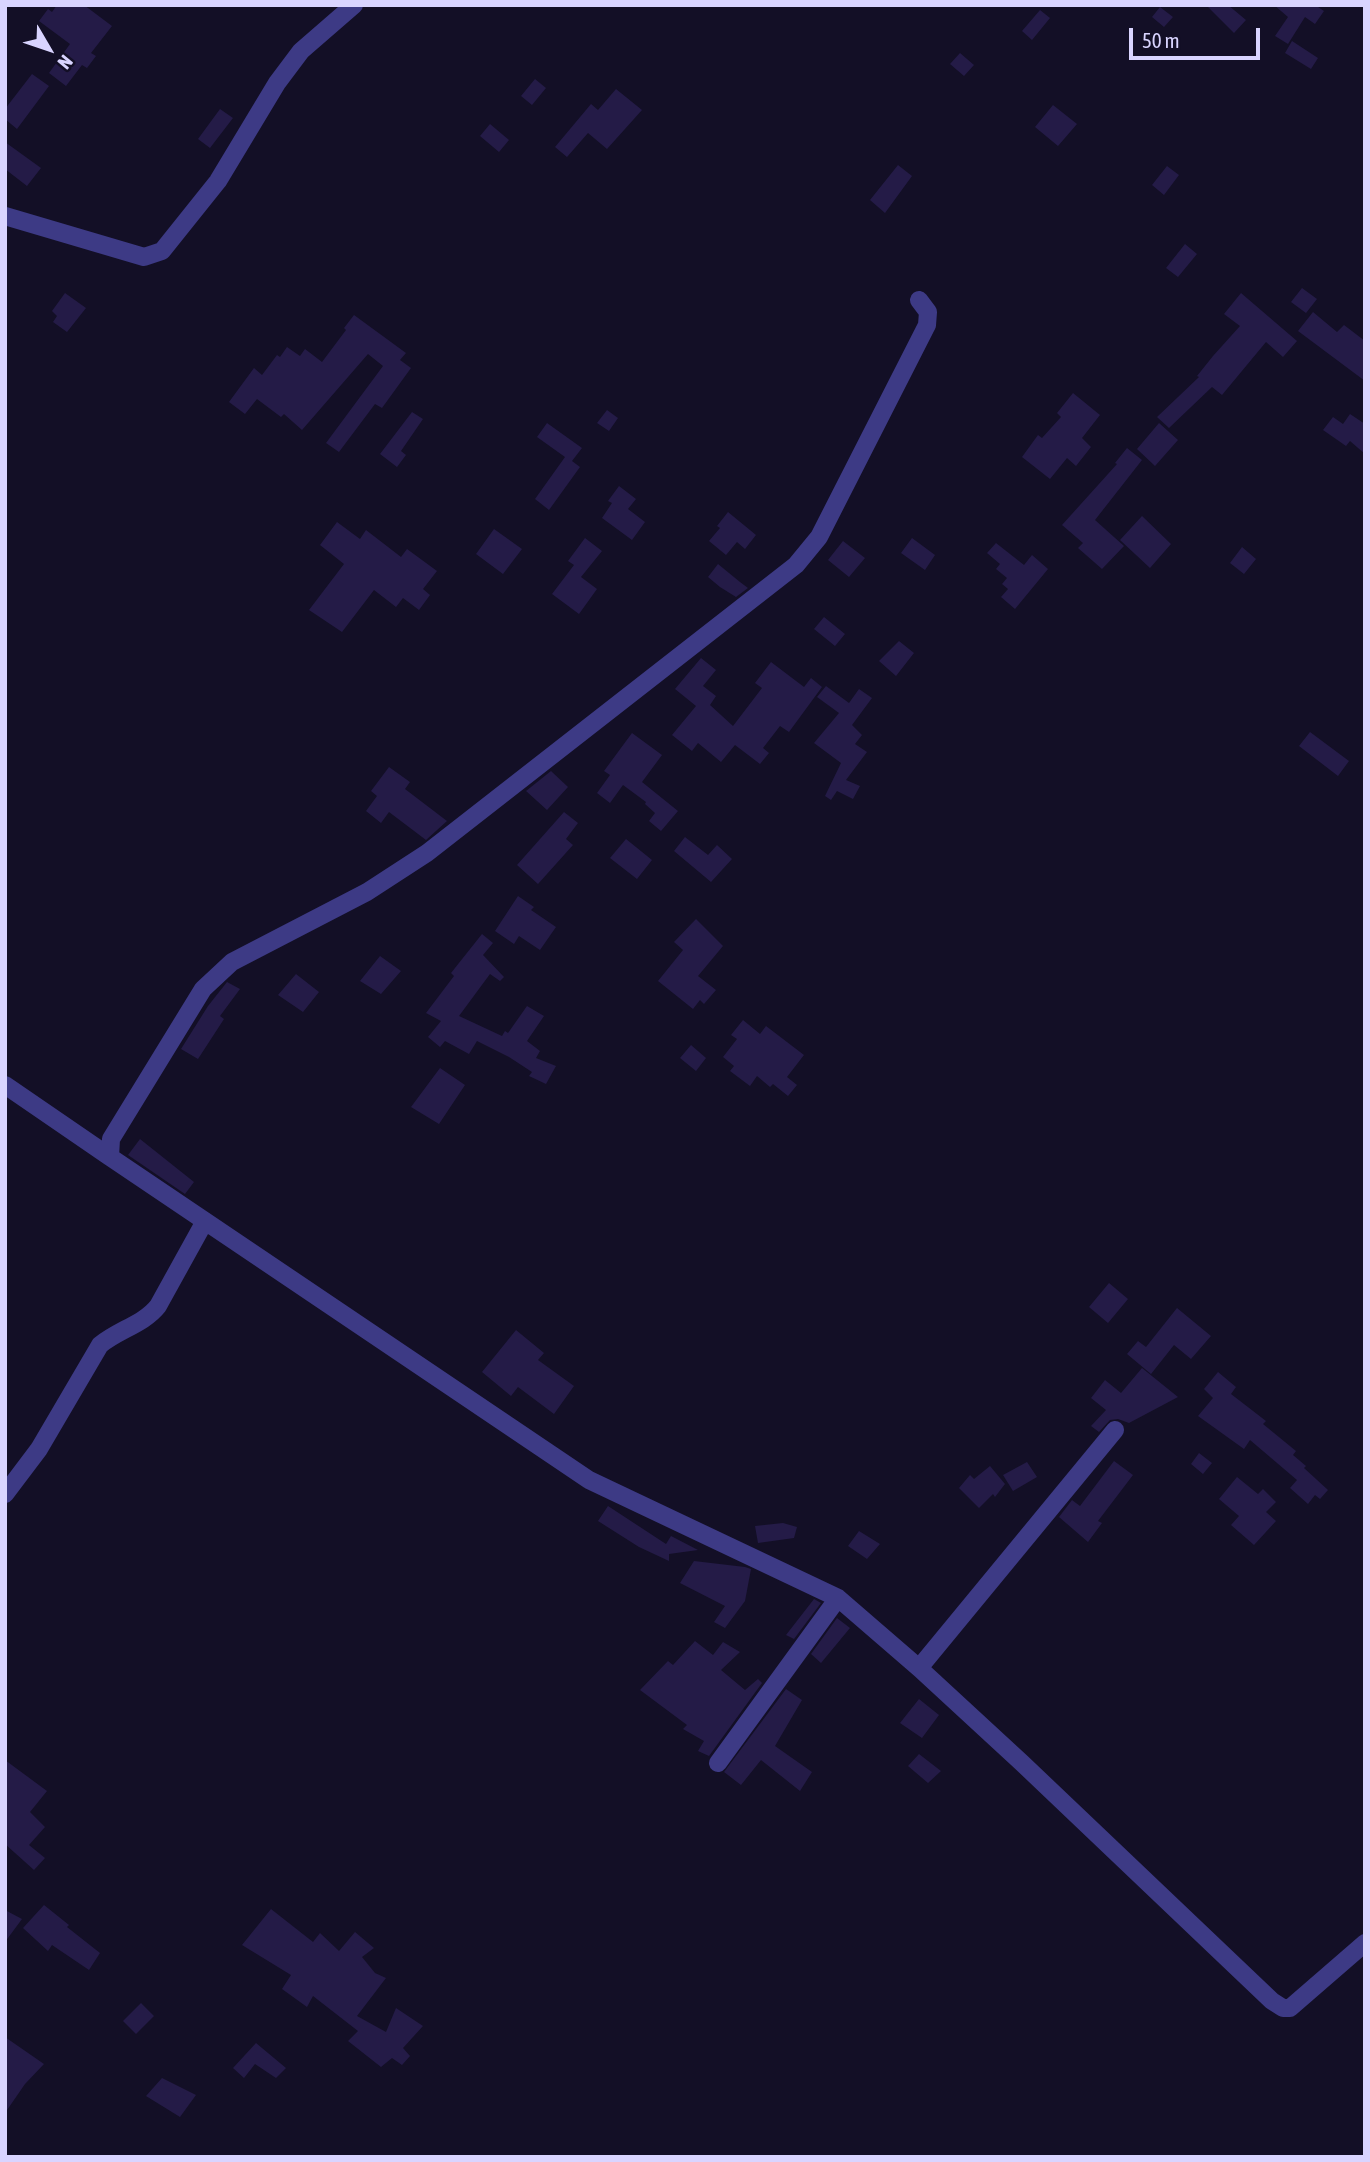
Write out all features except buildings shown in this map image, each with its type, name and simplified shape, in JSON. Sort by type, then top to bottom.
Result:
[{"type":"street","points":[[5,216],[144,257],[162,251],[218,181],[277,83],[301,51],[354,5]]},
{"type":"street","points":[[110,1157],[111,1139],[203,989],[232,962],[367,892],[427,853],[796,565],[820,537],[927,325],[928,312],[919,300]]},
{"type":"street","points":[[5,1085],[589,1480],[838,1598],[919,1668],[1272,2001],[1283,2008],[1290,2008],[1365,1943]]},
{"type":"street","points":[[5,1494],[39,1449],[100,1345],[114,1333],[150,1316],[158,1306],[205,1221]]},
{"type":"street","points":[[919,1668],[1115,1430]]},
{"type":"street","points":[[718,1763],[838,1598]]}]
